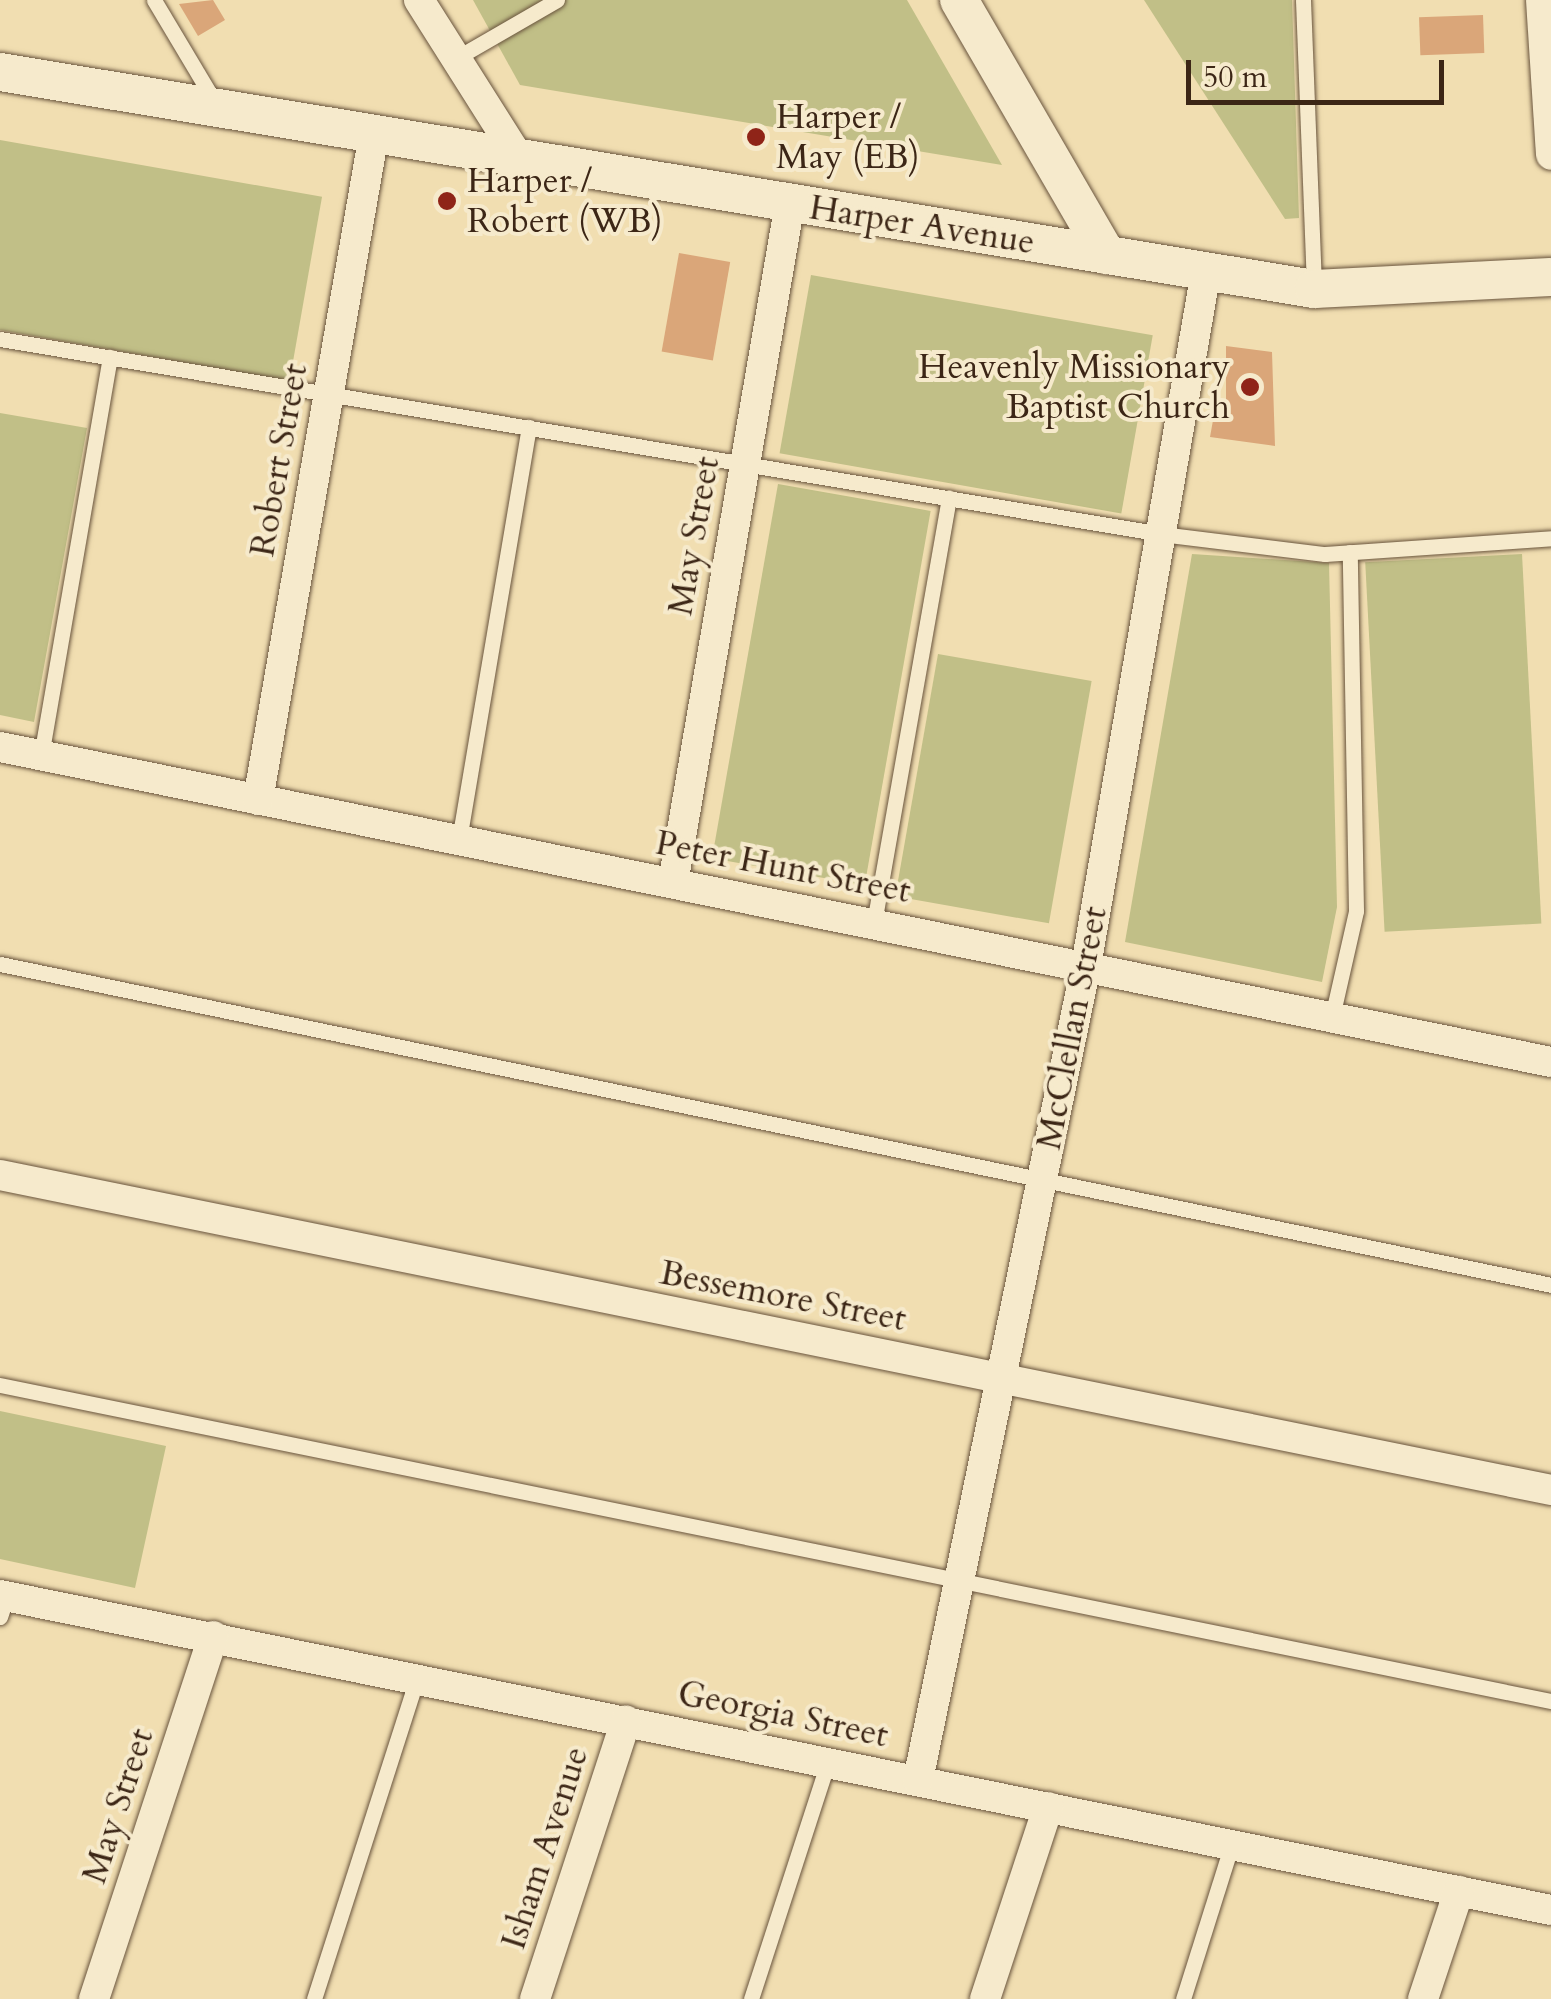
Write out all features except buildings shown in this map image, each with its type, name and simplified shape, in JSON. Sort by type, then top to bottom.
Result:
[{"type":"street","points":[[419,0],[452,60],[519,158]]},
{"type":"street","points":[[959,0],[1106,255]]},
{"type":"street","points":[[1541,0],[1551,155]]},
{"type":"street","name":"Harper Avenue","points":[[0,72],[1314,288],[1551,277]]},
{"type":"street","name":"Robert Street","points":[[258,800],[374,134]]},
{"type":"street","name":"May Street","points":[[672,883],[790,203]]},
{"type":"street","name":"McClellan Street","points":[[918,1780],[1086,966],[1206,271]]},
{"type":"street","name":"Peter Hunt Street","points":[[0,748],[1551,1062]]},
{"type":"street","name":"Bessemore Street","points":[[0,1175],[1551,1490]]},
{"type":"street","name":"Georgia Street","points":[[2,1603],[213,1636],[1551,1910]]},
{"type":"street","name":"May Street","points":[[94,1999],[213,1636]]},
{"type":"street","name":"Isham Avenue","points":[[535,1999],[626,1720]]},
{"type":"street","points":[[984,1999],[1048,1806]]},
{"type":"street","points":[[1424,1999],[1459,1891]]},
{"type":"lane","points":[[154,0],[219,108]]},
{"type":"lane","points":[[452,60],[557,0]]},
{"type":"lane","points":[[1302,0],[1314,288]]},
{"type":"lane","points":[[0,339],[1162,534],[1350,552],[1551,538]]},
{"type":"lane","points":[[41,756],[110,357]]},
{"type":"lane","points":[[459,840],[528,427]]},
{"type":"lane","points":[[874,923],[950,498]]},
{"type":"lane","points":[[1332,1017],[1356,910],[1350,552]]},
{"type":"lane","points":[[0,964],[1042,1183],[1551,1284]]},
{"type":"lane","points":[[0,1385],[1551,1701]]},
{"type":"lane","points":[[314,1999],[416,1680]]},
{"type":"lane","points":[[751,1999],[828,1762]]},
{"type":"lane","points":[[1183,1999],[1232,1844]]},
{"type":"shaded area","points":[[473,0],[907,0],[1002,165],[520,85]]},
{"type":"shaded area","points":[[1144,0],[1292,0],[1299,218],[1285,219]]},
{"type":"shaded area","points":[[0,140],[322,197],[290,381],[0,330]]},
{"type":"shaded area","points":[[811,275],[1153,335],[1121,514],[780,453]]},
{"type":"shaded area","points":[[0,413],[87,428],[34,722],[0,715]]},
{"type":"shaded area","points":[[778,484],[931,511],[865,885],[712,858]]},
{"type":"shaded area","points":[[1192,554],[1329,563],[1337,907],[1322,982],[1125,942]]},
{"type":"shaded area","points":[[1522,554],[1541,923],[1385,932],[1365,562]]},
{"type":"shaded area","points":[[938,654],[1092,681],[1049,923],[895,896]]},
{"type":"shaded area","points":[[0,1411],[166,1446],[135,1588],[0,1559]]},
{"type":"place","name":"Harper / May (EB)","points":[[756,137]]},
{"type":"place","name":"Harper / Robert (WB)","points":[[447,201]]},
{"type":"place","name":"Heavenly Missionary Baptist Church","points":[[1250,387]]}]
